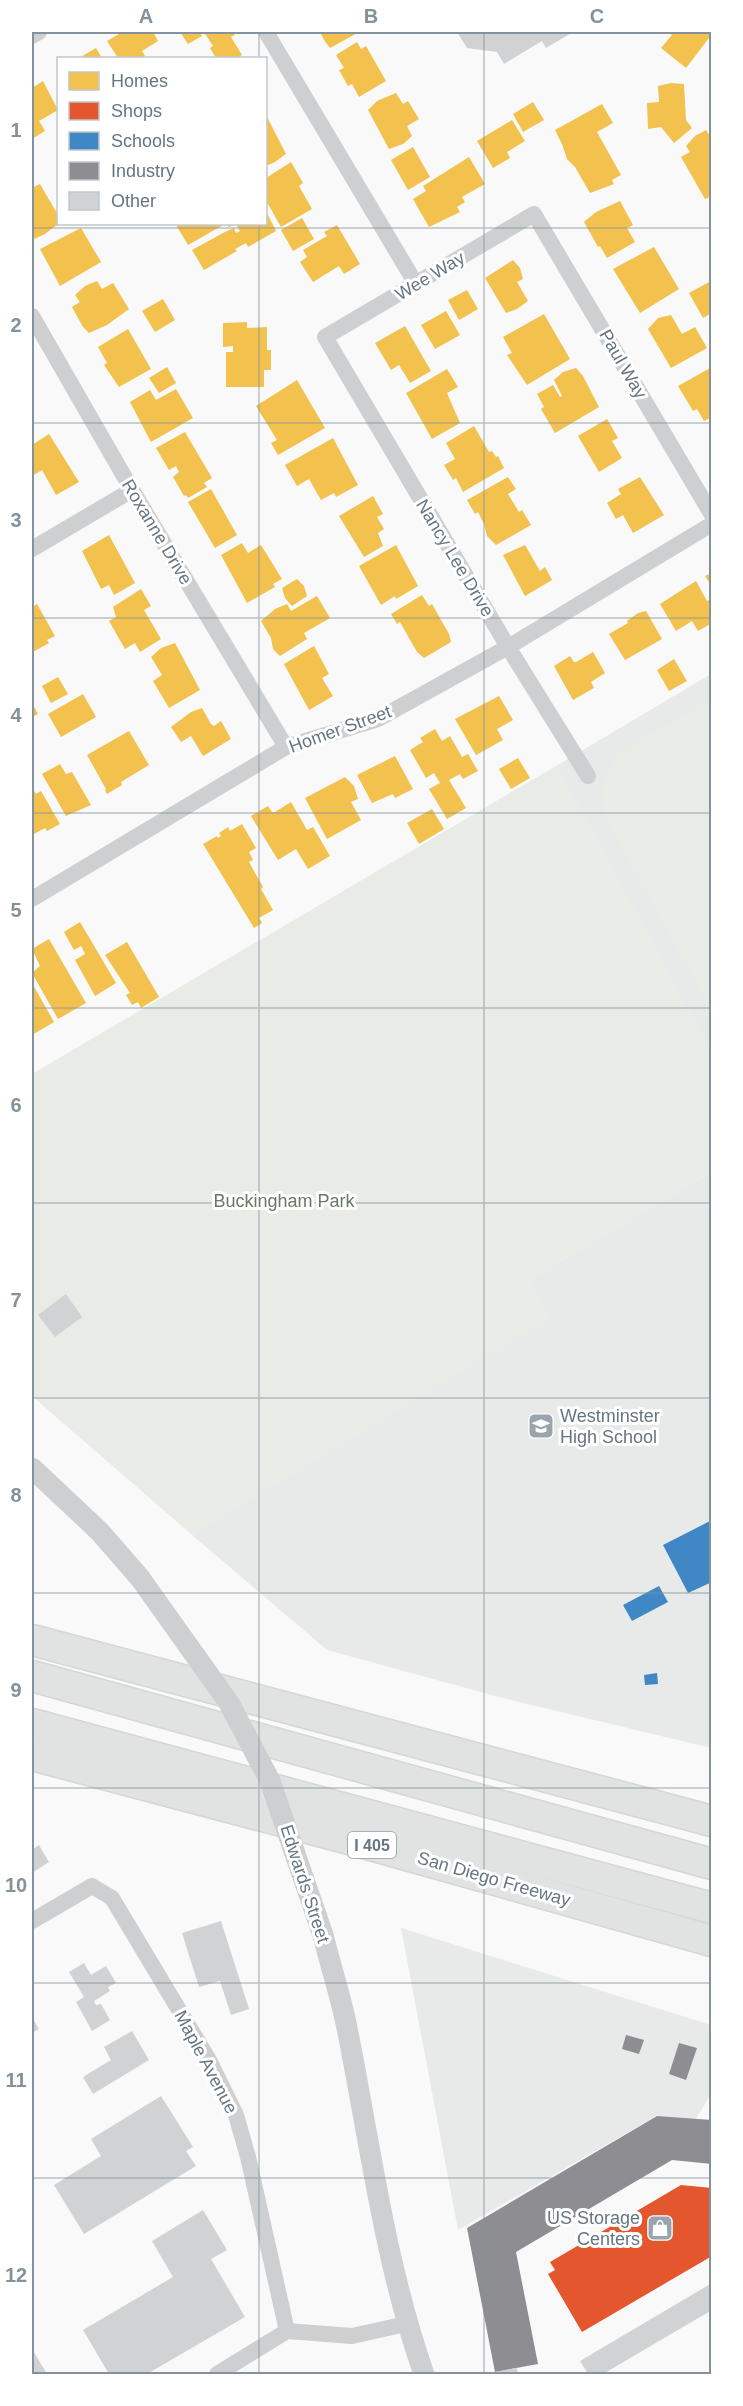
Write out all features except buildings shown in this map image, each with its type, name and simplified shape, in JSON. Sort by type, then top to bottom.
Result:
[{"type":"highway","points":[[32,1640],[711,1821]]},
{"type":"highway","points":[[32,1676],[711,1864]]},
{"type":"highway","points":[[32,1724],[711,1908]]},
{"type":"highway","name":"San Diego Freeway","points":[[32,1755],[342,1837],[711,1941]]},
{"type":"street","points":[[32,36],[39,32]]},
{"type":"street","points":[[266,32],[416,284]]},
{"type":"street","name":"Wee Way","points":[[325,338],[534,214]]},
{"type":"street","name":"Paul Way","points":[[534,214],[711,515]]},
{"type":"street","name":"Roxanne Drive","points":[[32,316],[132,490],[286,747]]},
{"type":"street","name":"Nancy Lee Drive","points":[[325,338],[508,647],[588,776]]},
{"type":"street","points":[[32,549],[132,490]]},
{"type":"street","name":"Homer Street","points":[[32,899],[286,747],[378,719],[508,647],[711,524]]},
{"type":"street","name":"Edwards Street","points":[[32,1468],[100,1532],[140,1578],[229,1703],[270,1780],[323,1935],[345,2021],[380,2204],[406,2324],[424,2374]]},
{"type":"street","name":"Maple Avenue","points":[[32,1921],[92,1886],[112,1898],[209,2060],[236,2115],[248,2157],[287,2331]]},
{"type":"street","points":[[216,2374],[287,2331],[352,2336],[406,2324]]},
{"type":"shaded area","points":[[711,674],[711,1053],[556,766]]},
{"type":"shaded area","name":"Westminster High School","points":[[711,1172],[711,1748],[499,1697],[327,1650],[191,1534],[551,1318],[528,1280]]},
{"type":"shaded area","points":[[401,1928],[711,2025],[711,2094],[696,2119],[656,2116],[458,2230]]},
{"type":"green space","points":[[711,700],[711,1011],[607,821],[602,805],[602,789],[606,773],[615,759],[623,752],[646,736]]},
{"type":"green space","name":"Buckingham Park","points":[[556,766],[711,1053],[711,1172],[528,1280],[552,1318],[191,1534],[32,1396],[32,1074]]},
{"type":"place","name":"Westminster High School","points":[[541,1426]]},
{"type":"place","name":"US Storage Centers","points":[[660,2228]]}]
